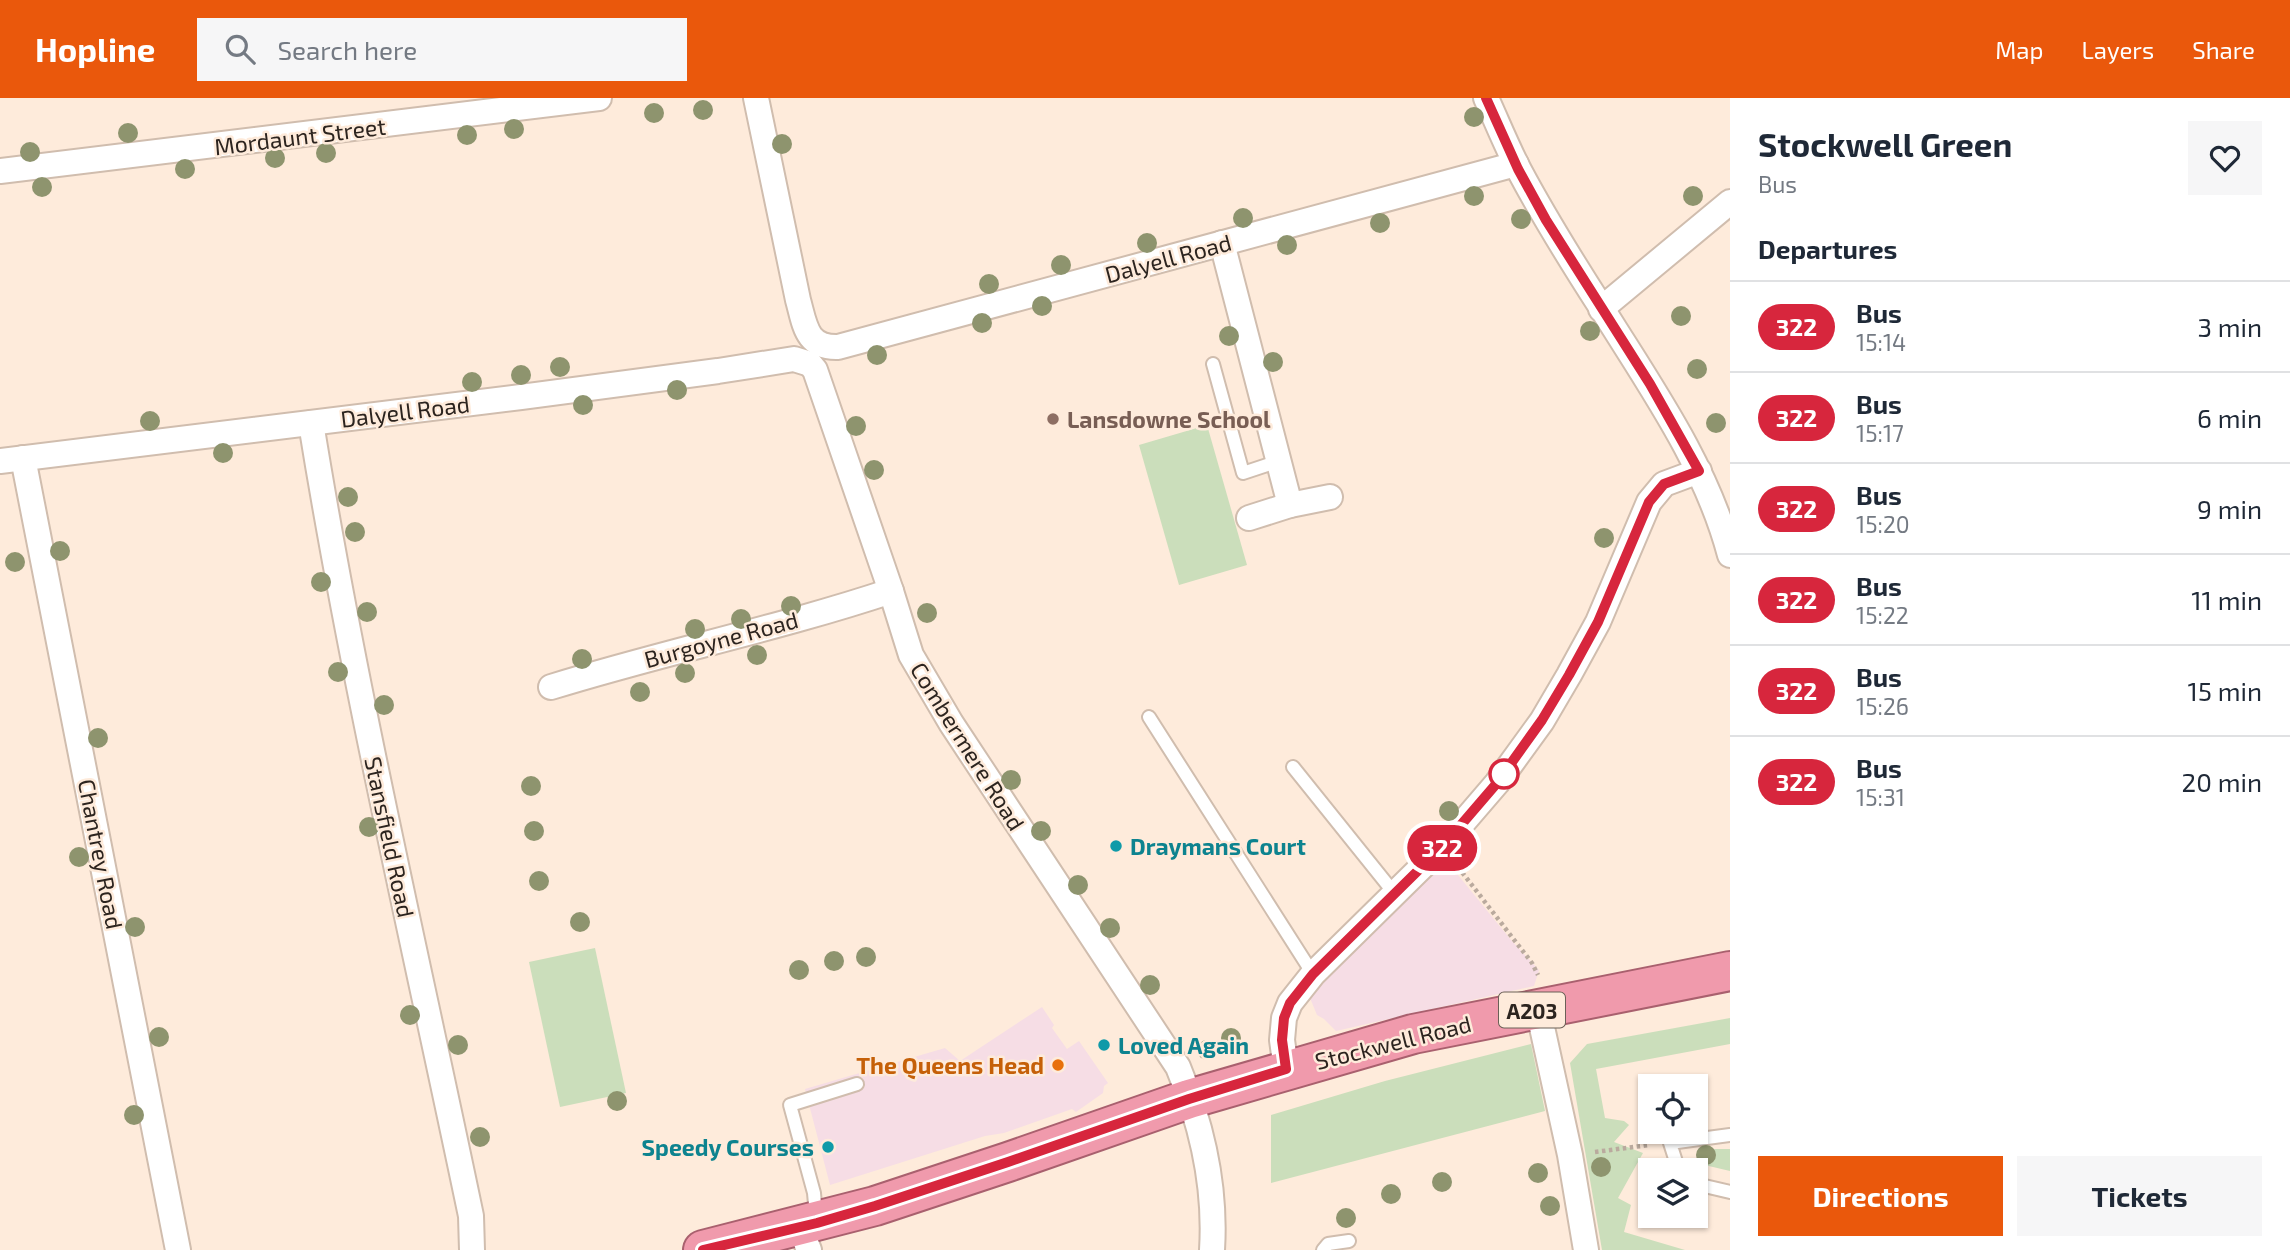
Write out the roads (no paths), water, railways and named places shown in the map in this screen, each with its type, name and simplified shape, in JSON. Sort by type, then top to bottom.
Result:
[{"type":"highway","name":"Stockwell Road","points":[[703,1250],[809,1233],[875,1206],[1189,1099],[1286,1069],[1435,1029],[1538,992],[1730,971]]},
{"type":"street","name":"Mordaunt Street","points":[[0,171],[599,98]]},
{"type":"street","name":"Combermere Road","points":[[756,98],[798,300],[807,333],[812,339],[815,370],[911,655],[951,723],[1178,1067],[1198,1119],[1210,1177],[1212,1250]]},
{"type":"street","points":[[1486,98],[1516,164],[1546,220],[1650,384],[1699,471],[1728,541]]},
{"type":"street","name":"Dalyell Road","points":[[12,460],[705,373],[794,359],[828,347],[838,347],[1516,164]]},
{"type":"street","points":[[1601,309],[1730,202]]},
{"type":"street","points":[[1222,243],[1290,505]]},
{"type":"street","name":"Stansfield Road","points":[[311,423],[397,875],[471,1216],[471,1250]]},
{"type":"street","name":"Chantrey Road","points":[[12,460],[178,1250]]},
{"type":"street","points":[[1286,1069],[1282,1040],[1284,1018],[1290,1003],[1313,974],[1442,847],[1497,783],[1549,709],[1598,622],[1649,502],[1664,484],[1699,471]]},
{"type":"street","points":[[1249,518],[1290,505],[1330,497]]},
{"type":"street","name":"Burgoyne Road","points":[[551,687],[891,591]]},
{"type":"street","points":[[1538,992],[1586,1250]]},
{"type":"lane","points":[[1213,364],[1243,473],[1279,461]]},
{"type":"lane","points":[[1149,717],[1313,974]]},
{"type":"lane","points":[[1293,767],[1395,894]]},
{"type":"lane","points":[[809,1233],[814,1193],[790,1105],[857,1084]]},
{"type":"lane","points":[[1675,1158],[1670,1143],[1730,1135]]},
{"type":"lane","points":[[1708,1187],[1730,1192]]},
{"type":"lane","points":[[1323,1250],[1328,1244],[1349,1241]]},
{"type":"place","name":"Lansdowne School","points":[[1053,419]]},
{"type":"place","name":"Draymans Court","points":[[1116,846]]},
{"type":"place","name":"Loved Again","points":[[1104,1045]]},
{"type":"place","name":"The Queens Head","points":[[1058,1065]]},
{"type":"place","name":"Speedy Courses","points":[[828,1147]]}]
